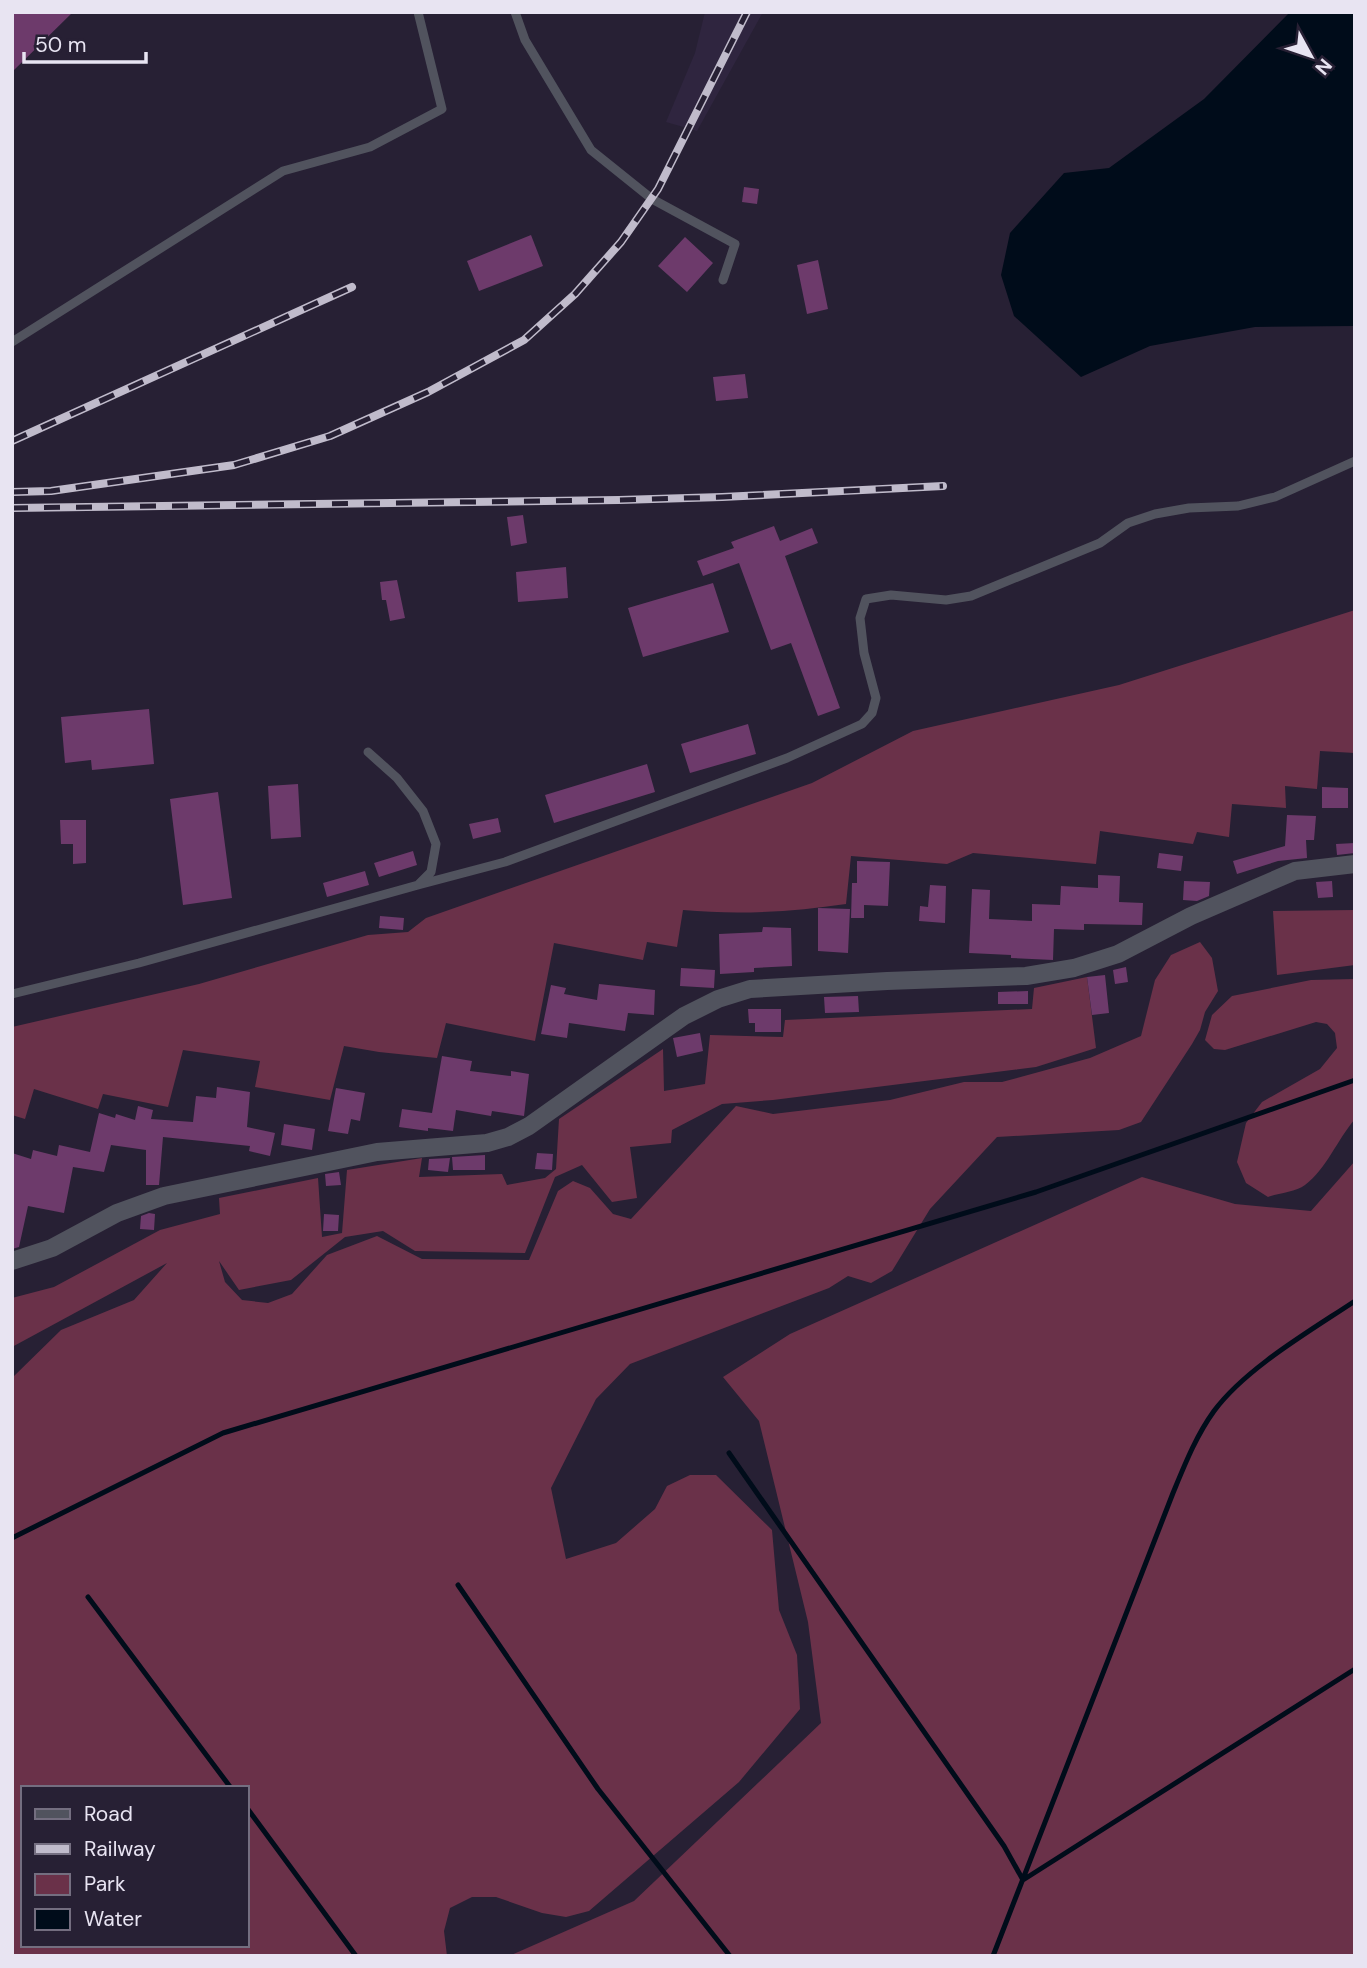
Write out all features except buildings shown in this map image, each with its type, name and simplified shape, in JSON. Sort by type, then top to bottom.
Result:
[{"type":"street","points":[[12,1261],[52,1248],[117,1213],[164,1196],[377,1152],[487,1143],[508,1137],[529,1126],[684,1016],[709,1003],[750,989],[1026,976],[1074,968],[1118,954],[1191,916],[1295,871],[1355,864]]},
{"type":"lane","points":[[12,342],[283,172],[370,147],[442,109],[418,12]]},
{"type":"lane","points":[[515,12],[525,40],[591,150],[652,199],[735,244],[723,280]]},
{"type":"lane","points":[[12,994],[139,963],[505,862],[787,758],[862,724],[872,713],[876,698],[864,653],[860,618],[866,599],[891,595],[935,600],[971,596],[1100,543],[1128,523],[1178,510],[1238,506],[1275,497],[1355,461]]},
{"type":"lane","points":[[368,752],[397,778],[424,811],[436,844],[431,872],[418,885]]},
{"type":"shaded area","points":[[705,12],[763,12],[697,131],[666,122],[695,53]]},
{"type":"green space","points":[[1355,610],[1355,753],[1320,751],[1317,789],[1285,786],[1286,808],[1232,804],[1229,837],[1197,832],[1193,844],[1100,831],[1096,864],[973,853],[947,864],[851,856],[846,904],[765,912],[683,910],[677,947],[647,942],[643,960],[554,943],[535,1041],[446,1023],[437,1058],[344,1046],[330,1100],[255,1087],[260,1061],[183,1050],[168,1107],[103,1094],[98,1109],[34,1089],[25,1119],[12,1115],[12,1027],[199,984],[368,935],[408,932],[426,918],[812,783],[913,731],[1119,685]]},
{"type":"green space","points":[[1355,910],[1355,965],[1277,975],[1273,911]]},
{"type":"green space","points":[[1200,942],[1212,958],[1218,991],[1205,1012],[1200,1030],[1192,1044],[1141,1122],[1119,1130],[997,1137],[930,1209],[892,1271],[871,1283],[848,1276],[829,1288],[630,1364],[596,1399],[551,1488],[566,1559],[616,1543],[655,1509],[667,1486],[690,1475],[716,1475],[772,1530],[779,1610],[797,1655],[800,1709],[739,1782],[589,1911],[566,1917],[542,1913],[496,1897],[472,1897],[450,1908],[444,1931],[447,1956],[12,1956],[12,1378],[61,1330],[134,1300],[167,1263],[12,1347],[12,1298],[54,1287],[160,1230],[220,1214],[219,1198],[318,1178],[322,1237],[342,1233],[347,1170],[422,1158],[419,1177],[502,1174],[507,1185],[545,1178],[556,1169],[559,1119],[663,1049],[664,1091],[705,1084],[710,1035],[783,1037],[785,1020],[1032,1009],[1034,988],[1087,977],[1096,1048],[1036,1067],[722,1104],[672,1130],[671,1143],[630,1147],[637,1198],[612,1202],[582,1165],[555,1177],[525,1253],[415,1251],[383,1231],[345,1237],[291,1280],[239,1290],[219,1261],[225,1282],[242,1300],[268,1303],[292,1294],[327,1255],[377,1236],[422,1259],[529,1260],[558,1191],[573,1181],[590,1188],[613,1214],[631,1219],[736,1106],[773,1114],[890,1100],[964,1082],[1002,1082],[1090,1058],[1141,1036],[1155,980],[1171,955]]},
{"type":"green space","points":[[1355,979],[1355,1119],[1313,1178],[1297,1189],[1268,1197],[1246,1183],[1237,1162],[1246,1123],[1262,1102],[1320,1069],[1337,1048],[1335,1033],[1327,1024],[1316,1022],[1225,1050],[1214,1049],[1205,1040],[1212,1015],[1232,996],[1311,980]]},
{"type":"green space","points":[[1355,1161],[1355,1956],[509,1956],[634,1901],[821,1723],[808,1622],[759,1421],[723,1377],[790,1334],[1142,1177],[1235,1204],[1311,1211]]},
{"type":"water","points":[[1290,12],[1355,12],[1355,326],[1255,327],[1150,346],[1081,377],[1014,316],[1001,275],[1010,233],[1064,173],[1109,168],[1204,99]]},
{"type":"waterway","points":[[12,1538],[223,1433],[1036,1192],[1355,1080]]},
{"type":"waterway","points":[[993,1956],[1173,1493],[1202,1430],[1227,1395],[1243,1380],[1280,1351],[1355,1301]]},
{"type":"waterway","points":[[729,1453],[1004,1846],[1023,1880],[1355,1669]]},
{"type":"waterway","points":[[458,1585],[598,1789],[730,1956]]},
{"type":"waterway","points":[[88,1597],[230,1786]]},
{"type":"waterway","points":[[248,1809],[356,1956]]},
{"type":"railway","points":[[12,492],[51,491],[234,465],[330,436],[428,392],[524,340],[575,294],[621,242],[658,189],[747,12]]},
{"type":"railway","points":[[12,441],[352,287]]},
{"type":"railway","points":[[12,508],[619,500],[943,486]]}]
